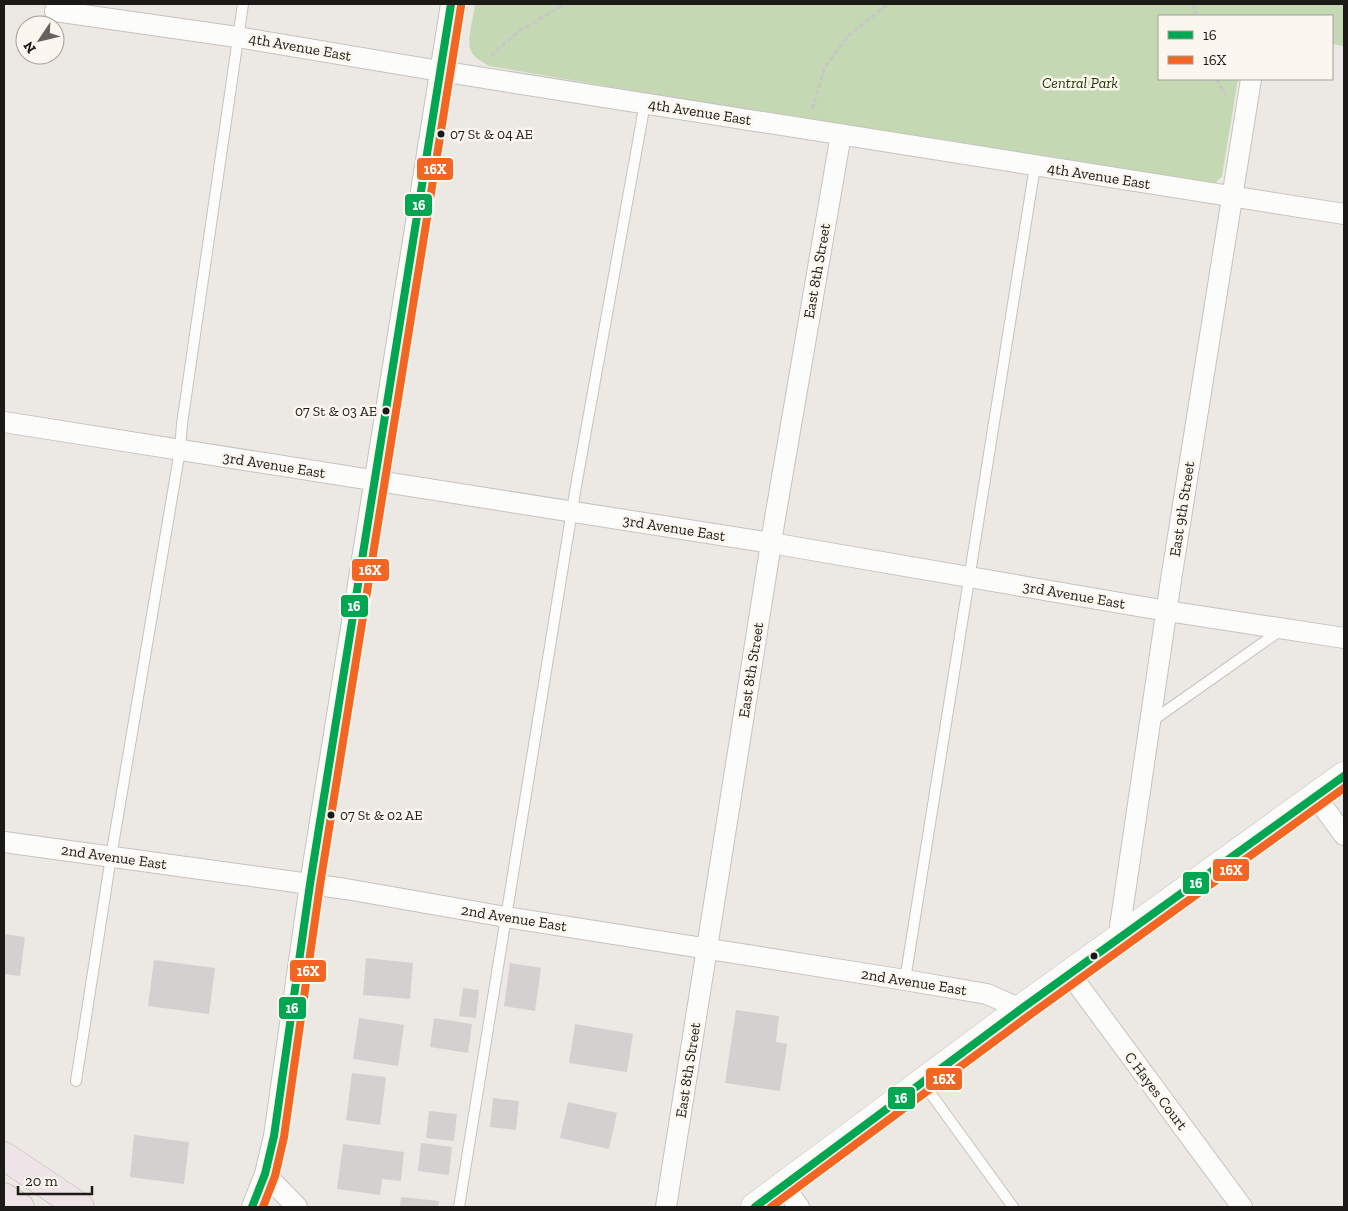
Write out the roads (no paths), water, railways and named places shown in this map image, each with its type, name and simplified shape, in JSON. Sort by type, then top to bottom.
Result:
[{"type":"highway","points":[[4,1156],[80,1207]]},
{"type":"highway","points":[[4,1197],[20,1207]]},
{"type":"street","points":[[252,1207],[270,1158],[310,884],[451,4]]},
{"type":"street","name":"4th Avenue East","points":[[55,11],[237,37],[468,76],[1344,214]]},
{"type":"street","name":"East 9th Street","points":[[1118,940],[1167,611],[1251,80]]},
{"type":"street","name":"East 8th Street","points":[[666,1207],[771,543],[841,134]]},
{"type":"street","name":"3rd Avenue East","points":[[4,422],[771,543],[1167,611],[1344,638]]},
{"type":"street","points":[[756,1207],[792,1197],[923,1083],[1021,1009],[1344,776]]},
{"type":"street","points":[[1316,797],[1344,835]]},
{"type":"street","name":"2nd Avenue East","points":[[4,842],[310,884],[905,980],[988,994],[1021,1009]]},
{"type":"street","name":"C Hayes Court","points":[[1070,974],[1242,1207]]},
{"type":"street","points":[[265,1174],[297,1207]]},
{"type":"lane","points":[[76,1081],[180,450],[182,424],[243,4]]},
{"type":"lane","points":[[459,1207],[572,512],[645,103]]},
{"type":"lane","points":[[905,980],[1035,166]]},
{"type":"lane","points":[[1150,722],[1284,628]]},
{"type":"lane","points":[[923,1083],[1012,1207]]},
{"type":"place","name":"07 St & 04 AE","points":[[441,134]]},
{"type":"place","name":"07 St & 03 AE","points":[[386,411]]},
{"type":"place","name":"07 St & 02 AE","points":[[331,815]]},
{"type":"park label","name":"Central Park","points":[[1080,83]]}]
